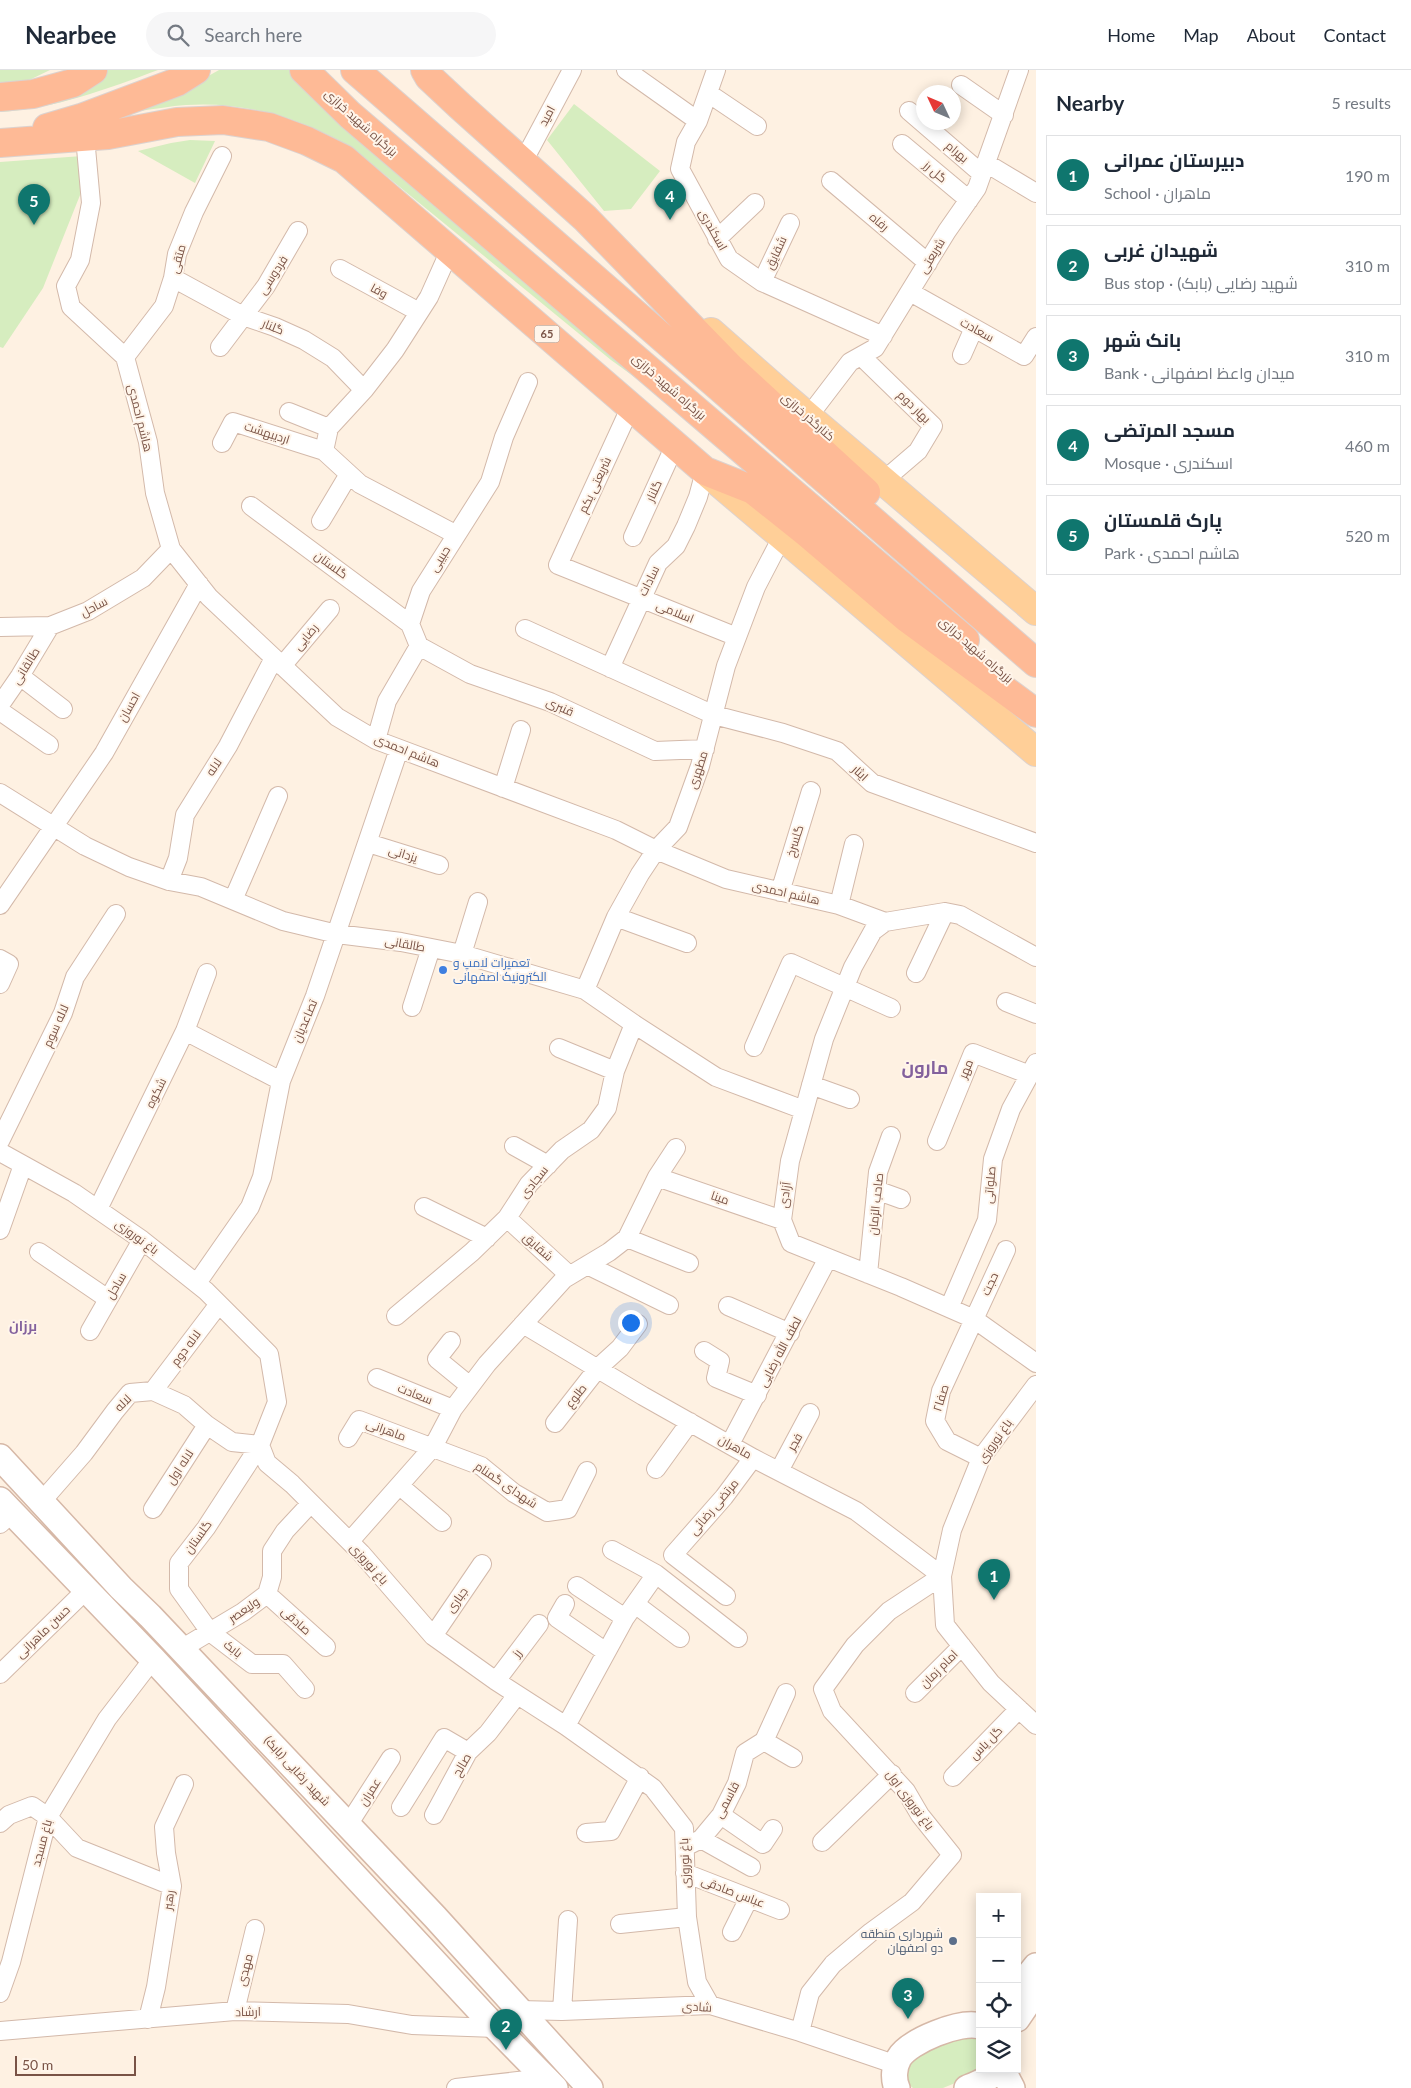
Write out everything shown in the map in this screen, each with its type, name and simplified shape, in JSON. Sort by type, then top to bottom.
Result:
[{"type":"highway","points":[[0,97],[33,94],[73,83],[93,70]]},
{"type":"highway","points":[[0,143],[81,118],[177,82],[196,70]]},
{"type":"highway","name":"بزرگراه شهید خرازی","points":[[304,70],[350,115],[1036,701]]},
{"type":"highway","points":[[355,70],[1036,662]]},
{"type":"highway","points":[[429,72],[585,218],[730,367],[889,513],[1036,662]]},
{"type":"highway","name":"65","points":[[0,143],[108,135],[177,122],[223,120],[269,127],[306,141],[344,159],[705,471],[753,490],[908,619],[1036,712]]},
{"type":"main road","name":"کنارگذر خرازی","points":[[585,218],[808,417],[1034,604]]},
{"type":"main road","points":[[705,471],[1036,752]]},
{"type":"main road","name":"شهید رضایی (بابک)","points":[[0,1457],[121,1588],[181,1648],[348,1825],[590,2088]]},
{"type":"main road","points":[[4,1512],[95,1598],[496,2028],[550,2083]]},
{"type":"main road","points":[[95,1598],[121,1588]]},
{"type":"main road","points":[[1021,1985],[1036,1966]]},
{"type":"main road","points":[[1021,2013],[1036,1992]]},
{"type":"main road","points":[[891,2079],[900,2057],[912,2046],[944,2030],[976,2025]]},
{"type":"main road","points":[[967,2088],[994,2073]]},
{"type":"main road","points":[[1004,2073],[1012,2088]]},
{"type":"street","name":"امید","points":[[523,162],[572,70]]},
{"type":"street","points":[[626,70],[698,121]]},
{"type":"street","name":"اسکندری","points":[[716,70],[698,121],[686,142],[680,169],[728,258],[762,282],[883,336]]},
{"type":"street","name":"شریعتی","points":[[808,417],[850,362],[875,348],[947,231],[977,188],[1019,70]]},
{"type":"street","points":[[961,85],[1004,115]]},
{"type":"street","points":[[708,93],[757,126]]},
{"type":"street","name":"بهرام","points":[[909,111],[984,168]]},
{"type":"street","points":[[85,137],[91,203],[80,260],[66,286],[71,307],[125,357]]},
{"type":"street","name":"گل رز","points":[[902,144],[969,200]]},
{"type":"street","name":"متقی","points":[[125,357],[164,306],[180,246],[194,212],[222,156]]},
{"type":"street","points":[[984,168],[1036,193]]},
{"type":"street","name":"رفاه","points":[[831,181],[928,263]]},
{"type":"street","points":[[718,239],[755,203]]},
{"type":"street","name":"شقایق","points":[[762,282],[790,223]]},
{"type":"street","name":"فردوسی","points":[[220,347],[266,286],[298,231]]},
{"type":"street","points":[[450,250],[429,297],[395,350],[364,390],[329,428],[324,451],[360,484],[455,534]]},
{"type":"street","name":"وفا","points":[[340,270],[419,312]]},
{"type":"street","name":"گلنار","points":[[173,278],[243,316],[304,340],[333,358],[364,390]]},
{"type":"street","name":"سعادت","points":[[910,292],[1024,356],[1036,337]]},
{"type":"street","points":[[962,355],[974,328]]},
{"type":"street","name":"بهار دوم","points":[[861,356],[933,426],[918,450],[883,481]]},
{"type":"street","name":"هاشم احمدی","points":[[125,357],[148,442],[155,493],[171,548],[209,597],[337,717],[376,740],[616,830],[656,850],[726,879],[839,905],[886,922],[945,912],[960,915],[1036,957]]},
{"type":"street","name":"حبیبی","points":[[410,624],[421,591],[455,534],[490,482],[504,437],[528,382]]},
{"type":"street","name":"شریعتی یکم","points":[[558,564],[631,406]]},
{"type":"street","points":[[289,412],[329,428]]},
{"type":"street","name":"اردیبهشت","points":[[222,443],[233,422],[324,451]]},
{"type":"street","name":"گلنار","points":[[633,537],[676,445]]},
{"type":"street","name":"سادات","points":[[610,668],[658,563],[676,546],[686,526],[698,497],[705,471]]},
{"type":"street","points":[[321,521],[349,474]]},
{"type":"street","name":"گلستان","points":[[251,506],[410,624]]},
{"type":"street","name":"مطهری","points":[[586,990],[616,917],[640,874],[656,850],[678,827],[705,749],[726,666],[756,587],[782,537]]},
{"type":"street","name":"ساحل","points":[[0,627],[50,626],[88,611],[143,578],[171,548]]},
{"type":"street","name":"اسلامی","points":[[558,564],[737,636]]},
{"type":"street","name":"احسان","points":[[0,905],[104,753],[198,584]]},
{"type":"street","name":"رضایی","points":[[278,662],[330,609]]},
{"type":"street","points":[[376,740],[387,702],[419,646],[410,624]]},
{"type":"street","name":"طالقانی","points":[[0,704],[20,676],[50,626]]},
{"type":"street","name":"ایثار","points":[[525,629],[714,715],[783,733],[837,751],[872,784],[1036,843]]},
{"type":"street","name":"قنبری","points":[[419,646],[470,674],[550,702],[655,751],[705,749]]},
{"type":"street","name":"لاله","points":[[170,882],[178,858],[185,815],[278,662]]},
{"type":"street","points":[[20,676],[63,709]]},
{"type":"street","points":[[0,711],[49,745]]},
{"type":"street","points":[[503,788],[521,730]]},
{"type":"street","name":"تصاعدیان","points":[[197,1283],[250,1207],[262,1177],[281,1081],[315,996],[399,749]]},
{"type":"street","name":"گلسرخ","points":[[780,892],[811,791]]},
{"type":"street","name":"طالقانی","points":[[0,793],[85,846],[129,867],[170,882],[201,886],[283,921],[337,934],[462,954],[586,990],[634,1024],[716,1077],[804,1110]]},
{"type":"street","points":[[233,900],[278,796]]},
{"type":"street","name":"یزدانی","points":[[368,843],[438,865]]},
{"type":"street","points":[[839,905],[854,844]]},
{"type":"street","points":[[462,954],[478,902]]},
{"type":"street","points":[[916,973],[945,912]]},
{"type":"street","name":"لاله سوم","points":[[0,1141],[63,1013],[74,977],[116,914]]},
{"type":"street","points":[[616,917],[687,943]]},
{"type":"street","name":"آزادی","points":[[886,922],[874,931],[853,967],[824,1040],[790,1161],[782,1220],[791,1243],[974,1319],[1036,1363]]},
{"type":"street","points":[[412,1007],[431,948]]},
{"type":"street","points":[[0,984],[4,962]]},
{"type":"street","points":[[754,1047],[791,963],[891,1008]]},
{"type":"street","name":"شکوه","points":[[98,1209],[185,1031],[207,973]]},
{"type":"street","points":[[1006,1002],[1036,1014]]},
{"type":"street","name":"سجادی","points":[[396,1316],[487,1238],[507,1218],[529,1184],[548,1164],[562,1150],[591,1130],[607,1108],[615,1070],[634,1024]]},
{"type":"street","points":[[185,1031],[281,1081]]},
{"type":"street","points":[[559,1048],[615,1070]]},
{"type":"street","name":"مهر","points":[[937,1141],[973,1053],[1033,1069]]},
{"type":"street","name":"صلواتی","points":[[950,1308],[987,1220],[993,1159],[1011,1109],[1033,1069]]},
{"type":"street","points":[[812,1085],[850,1099]]},
{"type":"street","name":"صاحب الزمان","points":[[868,1274],[878,1172],[891,1136]]},
{"type":"street","points":[[514,1146],[548,1164]]},
{"type":"street","points":[[350,1542],[433,1447],[453,1410],[487,1364],[564,1279],[609,1252],[627,1238],[657,1177],[676,1148]]},
{"type":"street","name":"باغ نوروزی","points":[[0,1152],[74,1193],[142,1240],[197,1283],[269,1354],[277,1402],[260,1445],[267,1463],[350,1542],[432,1636],[517,1696],[566,1726],[653,1788],[684,1828],[693,1843],[686,1873],[687,1917],[697,1982],[710,2005]]},
{"type":"street","points":[[0,1230],[23,1165]]},
{"type":"street","name":"مینا","points":[[657,1177],[782,1220]]},
{"type":"street","points":[[876,1190],[901,1199]]},
{"type":"street","points":[[424,1207],[487,1238]]},
{"type":"street","name":"شقایق","points":[[507,1218],[570,1275]]},
{"type":"street","points":[[627,1238],[689,1264]]},
{"type":"street","name":"ساحل","points":[[90,1332],[142,1240]]},
{"type":"street","name":"حجت","points":[[974,1319],[1006,1250]]},
{"type":"street","points":[[39,1252],[108,1299]]},
{"type":"street","name":"لطف الله رضایی","points":[[730,1444],[828,1258]]},
{"type":"street","points":[[587,1265],[669,1305]]},
{"type":"street","name":"لاله دوم","points":[[153,1391],[219,1304]]},
{"type":"street","points":[[728,1306],[790,1333]]},
{"type":"street","name":"صفا۲","points":[[974,1319],[942,1391],[934,1421],[947,1441],[981,1458]]},
{"type":"street","name":"ماهران","points":[[523,1324],[753,1458],[856,1511],[942,1576]]},
{"type":"street","points":[[598,1368],[620,1348],[638,1324]]},
{"type":"street","points":[[451,1341],[437,1359],[470,1386]]},
{"type":"street","points":[[704,1351],[720,1361],[716,1378],[757,1395]]},
{"type":"street","name":"طلوع","points":[[555,1423],[598,1368]]},
{"type":"street","name":"سعادت","points":[[377,1378],[453,1410]]},
{"type":"street","name":"باغ نوروزی","points":[[942,1576],[952,1530],[981,1458],[1036,1385]]},
{"type":"street","points":[[153,1391],[184,1405],[207,1425],[232,1442],[260,1445]]},
{"type":"street","name":"لاله","points":[[42,1501],[84,1453],[130,1393],[153,1391]]},
{"type":"street","name":"فجر","points":[[779,1471],[810,1412]]},
{"type":"street","name":"ماهرانی","points":[[348,1438],[359,1420],[433,1447]]},
{"type":"street","points":[[656,1469],[690,1422]]},
{"type":"street","name":"لاله اول","points":[[153,1509],[207,1425]]},
{"type":"street","name":"گلستان","points":[[210,1632],[179,1589],[179,1563],[206,1528],[260,1445]]},
{"type":"street","name":"شهدای گمنام","points":[[433,1447],[481,1466],[514,1493],[547,1512],[568,1509],[587,1470]]},
{"type":"street","name":"مرتضی رضائی","points":[[726,1596],[673,1555],[724,1497],[753,1458]]},
{"type":"street","points":[[400,1486],[442,1522]]},
{"type":"street","name":"ولیعصر","points":[[181,1648],[242,1612],[267,1594],[272,1577],[272,1550],[284,1530],[311,1503]]},
{"type":"street","points":[[612,1550],[656,1574],[738,1638]]},
{"type":"street","name":"جباری","points":[[432,1636],[482,1564]]},
{"type":"street","points":[[566,1726],[630,1611],[656,1574]]},
{"type":"street","points":[[942,1576],[945,1625],[991,1683],[1036,1725]]},
{"type":"street","name":"باغ نوروزی اول","points":[[800,2032],[810,1993],[833,1964],[871,1932],[912,1902],[952,1855],[920,1815],[906,1791],[892,1774],[832,1711],[823,1689],[855,1645],[889,1611],[942,1576]]},
{"type":"street","points":[[577,1586],[630,1611],[680,1638]]},
{"type":"street","name":"صادقی","points":[[267,1594],[326,1647]]},
{"type":"street","name":"حسن ماهرانی","points":[[0,1674],[95,1598]]},
{"type":"street","points":[[565,1604],[557,1618],[606,1652]]},
{"type":"street","name":"رز","points":[[496,1681],[539,1624]]},
{"type":"street","name":"بابک","points":[[210,1632],[252,1664],[283,1664],[305,1689]]},
{"type":"street","name":"امام زمان","points":[[915,1693],[962,1646]]},
{"type":"street","name":"باغ مسجد","points":[[0,1993],[11,1962],[48,1817],[107,1720],[153,1659]]},
{"type":"street","name":"قاسمی","points":[[693,1843],[721,1814],[737,1783],[745,1753],[764,1741],[786,1693]]},
{"type":"street","name":"صالح","points":[[434,1816],[468,1752],[488,1733],[517,1696]]},
{"type":"street","name":"گل یاس","points":[[953,1777],[1019,1709]]},
{"type":"street","points":[[401,1807],[444,1738],[468,1752]]},
{"type":"street","points":[[764,1741],[793,1758]]},
{"type":"street","name":"عمران","points":[[348,1825],[391,1758]]},
{"type":"street","points":[[822,1842],[892,1774]]},
{"type":"street","points":[[586,1834],[611,1831],[640,1777]]},
{"type":"street","name":"رهبر","points":[[148,2019],[156,1987],[172,1886],[166,1853],[164,1827],[184,1784]]},
{"type":"street","points":[[0,1823],[9,1815],[32,1806],[48,1817],[77,1848],[172,1886]]},
{"type":"street","points":[[721,1814],[762,1844],[773,1829]]},
{"type":"street","points":[[693,1843],[751,1867]]},
{"type":"street","name":"عباس صادقی","points":[[686,1873],[780,1910]]},
{"type":"street","points":[[732,1932],[749,1898]]},
{"type":"street","points":[[620,1924],[687,1917]]},
{"type":"street","points":[[562,2011],[568,1920]]},
{"type":"street","name":"مهدی","points":[[235,2011],[255,1929]]},
{"type":"street","name":"شادی","points":[[519,2010],[562,2011],[710,2005],[800,2032],[891,2079]]},
{"type":"street","name":"ارشاد","points":[[0,2031],[235,2011],[348,2014],[412,2024],[496,2028]]},
{"type":"street","points":[[456,2088],[550,2083]]},
{"type":"green space","points":[[0,70],[50,70],[19,85],[0,82]]},
{"type":"green space","points":[[102,70],[158,70],[80,97],[40,107],[0,112],[0,105]]},
{"type":"green space","points":[[219,70],[291,70],[717,437],[611,360],[351,147],[292,120],[251,109],[208,104],[180,105],[140,111],[180,92]]},
{"type":"green space","points":[[574,104],[660,171],[631,209],[604,211],[547,140]]},
{"type":"green space","points":[[190,140],[215,141],[195,183],[138,151],[171,143]]},
{"type":"green space","points":[[96,155],[43,288],[3,348],[0,347],[0,162]]},
{"type":"green space","points":[[976,2034],[976,2073],[980,2073],[943,2088],[913,2088],[908,2084],[904,2071],[914,2054],[965,2035]]},
{"type":"place","name":"مسجد المرتضی","points":[[670,220]]},
{"type":"place","name":"پارک قلمستان","points":[[34,225]]},
{"type":"place","name":"تعمیرات لامپ و الکترونیک اصفهانی","points":[[443,970]]},
{"type":"place","name":"دبیرستان عمرانی","points":[[994,1600]]},
{"type":"place","name":"شهرداری منطقه دو اصفهان","points":[[953,1941]]},
{"type":"place","name":"بانک شهر","points":[[908,2019]]},
{"type":"place","name":"شهیدان غربی","points":[[506,2050]]},
{"type":"district","name":"مارون","points":[[925,1068]]},
{"type":"district","name":"برزان","points":[[23,1326]]}]
